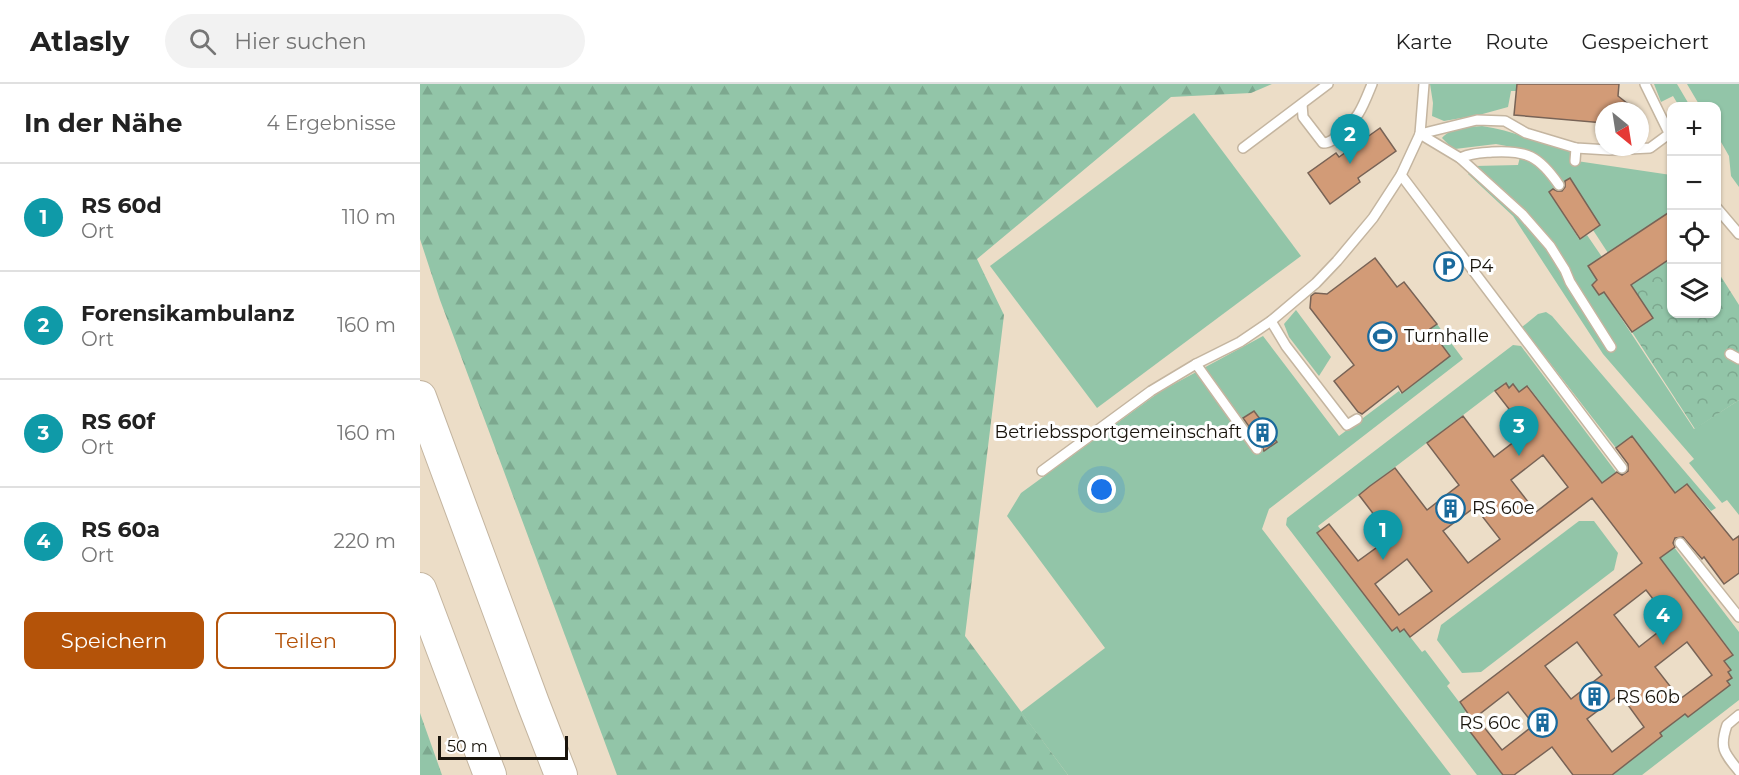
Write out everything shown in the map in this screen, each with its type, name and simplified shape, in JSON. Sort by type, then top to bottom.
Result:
[{"type":"highway","points":[[420,397],[561,775]]},
{"type":"highway","points":[[420,589],[490,775]]},
{"type":"lane","points":[[1243,148],[1328,84]]},
{"type":"lane","points":[[1302,104],[1303,117],[1323,143],[1328,143],[1358,117],[1372,84]]},
{"type":"lane","points":[[1042,471],[1151,391],[1196,364],[1240,342],[1271,321],[1316,283],[1373,218],[1401,175],[1420,134],[1424,84]]},
{"type":"lane","points":[[1645,84],[1667,131]]},
{"type":"lane","points":[[1420,134],[1477,120],[1504,121],[1526,133],[1576,148],[1609,150],[1650,148],[1667,139]]},
{"type":"lane","points":[[1420,134],[1460,158],[1522,214],[1550,246],[1611,347]]},
{"type":"lane","points":[[1575,161],[1576,148]]},
{"type":"lane","points":[[1460,158],[1470,153],[1512,151],[1521,153],[1535,159],[1548,170],[1559,185]]},
{"type":"lane","points":[[1401,175],[1622,468]]},
{"type":"lane","points":[[1721,219],[1739,234]]},
{"type":"lane","points":[[1271,321],[1286,346],[1347,425],[1357,419]]},
{"type":"lane","points":[[1196,364],[1257,449]]},
{"type":"lane","points":[[1680,543],[1739,617]]},
{"type":"lane","points":[[1739,715],[1727,725],[1722,746],[1739,771]]},
{"type":"green space","points":[[420,84],[1272,84],[1251,93],[1171,97],[977,259],[1004,315],[965,636],[1068,775],[617,775],[440,300],[420,239]]},
{"type":"green space","points":[[1430,84],[1517,84],[1517,91],[1511,91],[1508,107],[1444,121],[1432,116],[1433,103]]},
{"type":"green space","points":[[1654,84],[1677,84],[1688,102],[1677,102],[1673,96],[1661,102]]},
{"type":"green space","points":[[1687,84],[1739,84],[1739,187],[1731,176],[1729,156],[1721,142],[1721,102],[1698,102]]},
{"type":"green space","points":[[1194,113],[1301,256],[1097,408],[990,266]]},
{"type":"green space","points":[[1482,126],[1570,151],[1570,160],[1667,174],[1667,214],[1608,253],[1593,230],[1600,225],[1570,179],[1549,192],[1579,239],[1587,235],[1602,257],[1597,280],[1592,285],[1599,295],[1604,292],[1694,429],[1739,400],[1739,515],[1727,500],[1722,503],[1689,463],[1694,459],[1603,354],[1513,216],[1468,174],[1475,166],[1518,165],[1522,149],[1496,144],[1455,149],[1442,138],[1454,130]]},
{"type":"green space","points":[[1667,261],[1667,318],[1721,318],[1721,277],[1739,305],[1739,400],[1695,429],[1632,332],[1653,318],[1631,285]]},
{"type":"green space","points":[[1296,310],[1331,357],[1319,376],[1289,337],[1284,324]]},
{"type":"green space","points":[[1546,312],[1552,316],[1716,508],[1711,511],[1689,486],[1682,487],[1695,519],[1632,436],[1616,448],[1522,327],[1538,314]]},
{"type":"green space","points":[[1437,324],[1463,359],[1269,509],[1262,529],[1451,775],[1068,775],[1021,712],[1105,648],[1007,516],[1021,493],[1161,391],[1263,336],[1339,436],[1399,391],[1401,394],[1450,356],[1430,329]]},
{"type":"green space","points":[[1513,345],[1521,346],[1616,472],[1602,483],[1528,386],[1519,392],[1514,385],[1509,388],[1505,383],[1318,526],[1321,530],[1317,534],[1391,630],[1397,627],[1400,631],[1404,629],[1422,652],[1425,650],[1450,683],[1447,686],[1466,711],[1462,721],[1503,775],[1477,775],[1286,525],[1287,518]]},
{"type":"green space","points":[[1579,521],[1594,521],[1618,553],[1614,570],[1481,672],[1462,673],[1437,640],[1441,625]]},
{"type":"green space","points":[[1674,547],[1739,632],[1739,700],[1642,775],[1593,775],[1620,769],[1662,737],[1659,732],[1685,714],[1688,717],[1730,685],[1727,681],[1728,672],[1731,670],[1724,661],[1733,654],[1660,558]]},
{"type":"green space","points":[[420,713],[442,775],[420,775]]},
{"type":"building","points":[[1517,84],[1619,84],[1618,96],[1626,102],[1595,102],[1595,122],[1514,115]]},
{"type":"building","points":[[1380,128],[1396,151],[1358,178],[1360,182],[1330,204],[1308,173],[1336,153],[1339,157]]},
{"type":"building","points":[[1570,178],[1600,225],[1580,239],[1549,192],[1553,189],[1562,191],[1565,181]]},
{"type":"building","points":[[1667,214],[1667,261],[1631,285],[1653,318],[1632,332],[1604,292],[1599,295],[1592,285],[1597,280],[1588,266]]},
{"type":"building","name":"Turnhalle","points":[[1375,258],[1397,287],[1404,282],[1437,324],[1430,329],[1450,356],[1402,393],[1398,386],[1362,414],[1334,381],[1354,365],[1310,308],[1311,296],[1315,293],[1327,294]]},
{"type":"building","points":[[1506,383],[1509,388],[1513,384],[1519,392],[1527,386],[1602,483],[1617,472],[1622,475],[1628,471],[1628,464],[1616,448],[1632,436],[1675,493],[1687,484],[1733,540],[1739,536],[1739,573],[1724,584],[1704,557],[1702,559],[1683,537],[1675,538],[1673,543],[1675,547],[1660,558],[1733,655],[1724,661],[1731,670],[1728,672],[1732,678],[1727,681],[1730,685],[1688,717],[1685,714],[1660,733],[1662,736],[1612,775],[1573,775],[1552,747],[1514,775],[1503,775],[1462,721],[1469,715],[1460,702],[1642,563],[1592,498],[1410,637],[1404,629],[1400,632],[1397,627],[1392,631],[1317,533],[1329,524],[1358,561],[1391,537],[1359,495],[1370,486],[1395,468],[1427,510],[1459,485],[1427,443],[1463,416],[1494,457],[1527,432],[1495,391]],"holes":[[[1543,455],[1568,487],[1536,512],[1511,480]],[[1475,507],[1500,539],[1468,563],[1443,531]],[[1407,559],[1432,591],[1399,615],[1375,584]],[[1646,590],[1671,622],[1639,647],[1614,615]],[[1577,642],[1602,675],[1571,699],[1545,666]],[[1687,642],[1712,675],[1680,699],[1655,667]],[[1508,692],[1534,725],[1502,750],[1476,717]],[[1620,694],[1644,727],[1612,752],[1587,719]]]},
{"type":"building","name":"Betriebssportgemeinschaft","points":[[1254,411],[1277,442],[1264,451],[1243,418]]},
{"type":"place","name":"Forensikambulanz","points":[[1350,164]]},
{"type":"place","name":"P4","points":[[1448,266]]},
{"type":"place","name":"Turnhalle","points":[[1383,336]]},
{"type":"place","name":"Betriebssportgemeinschaft","points":[[1263,432]]},
{"type":"place","name":"RS 60f","points":[[1519,456]]},
{"type":"place","name":"RS 60e","points":[[1451,508]]},
{"type":"place","name":"RS 60d","points":[[1383,560]]},
{"type":"place","name":"RS 60a","points":[[1663,645]]},
{"type":"place","name":"RS 60b","points":[[1595,697]]},
{"type":"place","name":"RS 60c","points":[[1542,723]]}]
